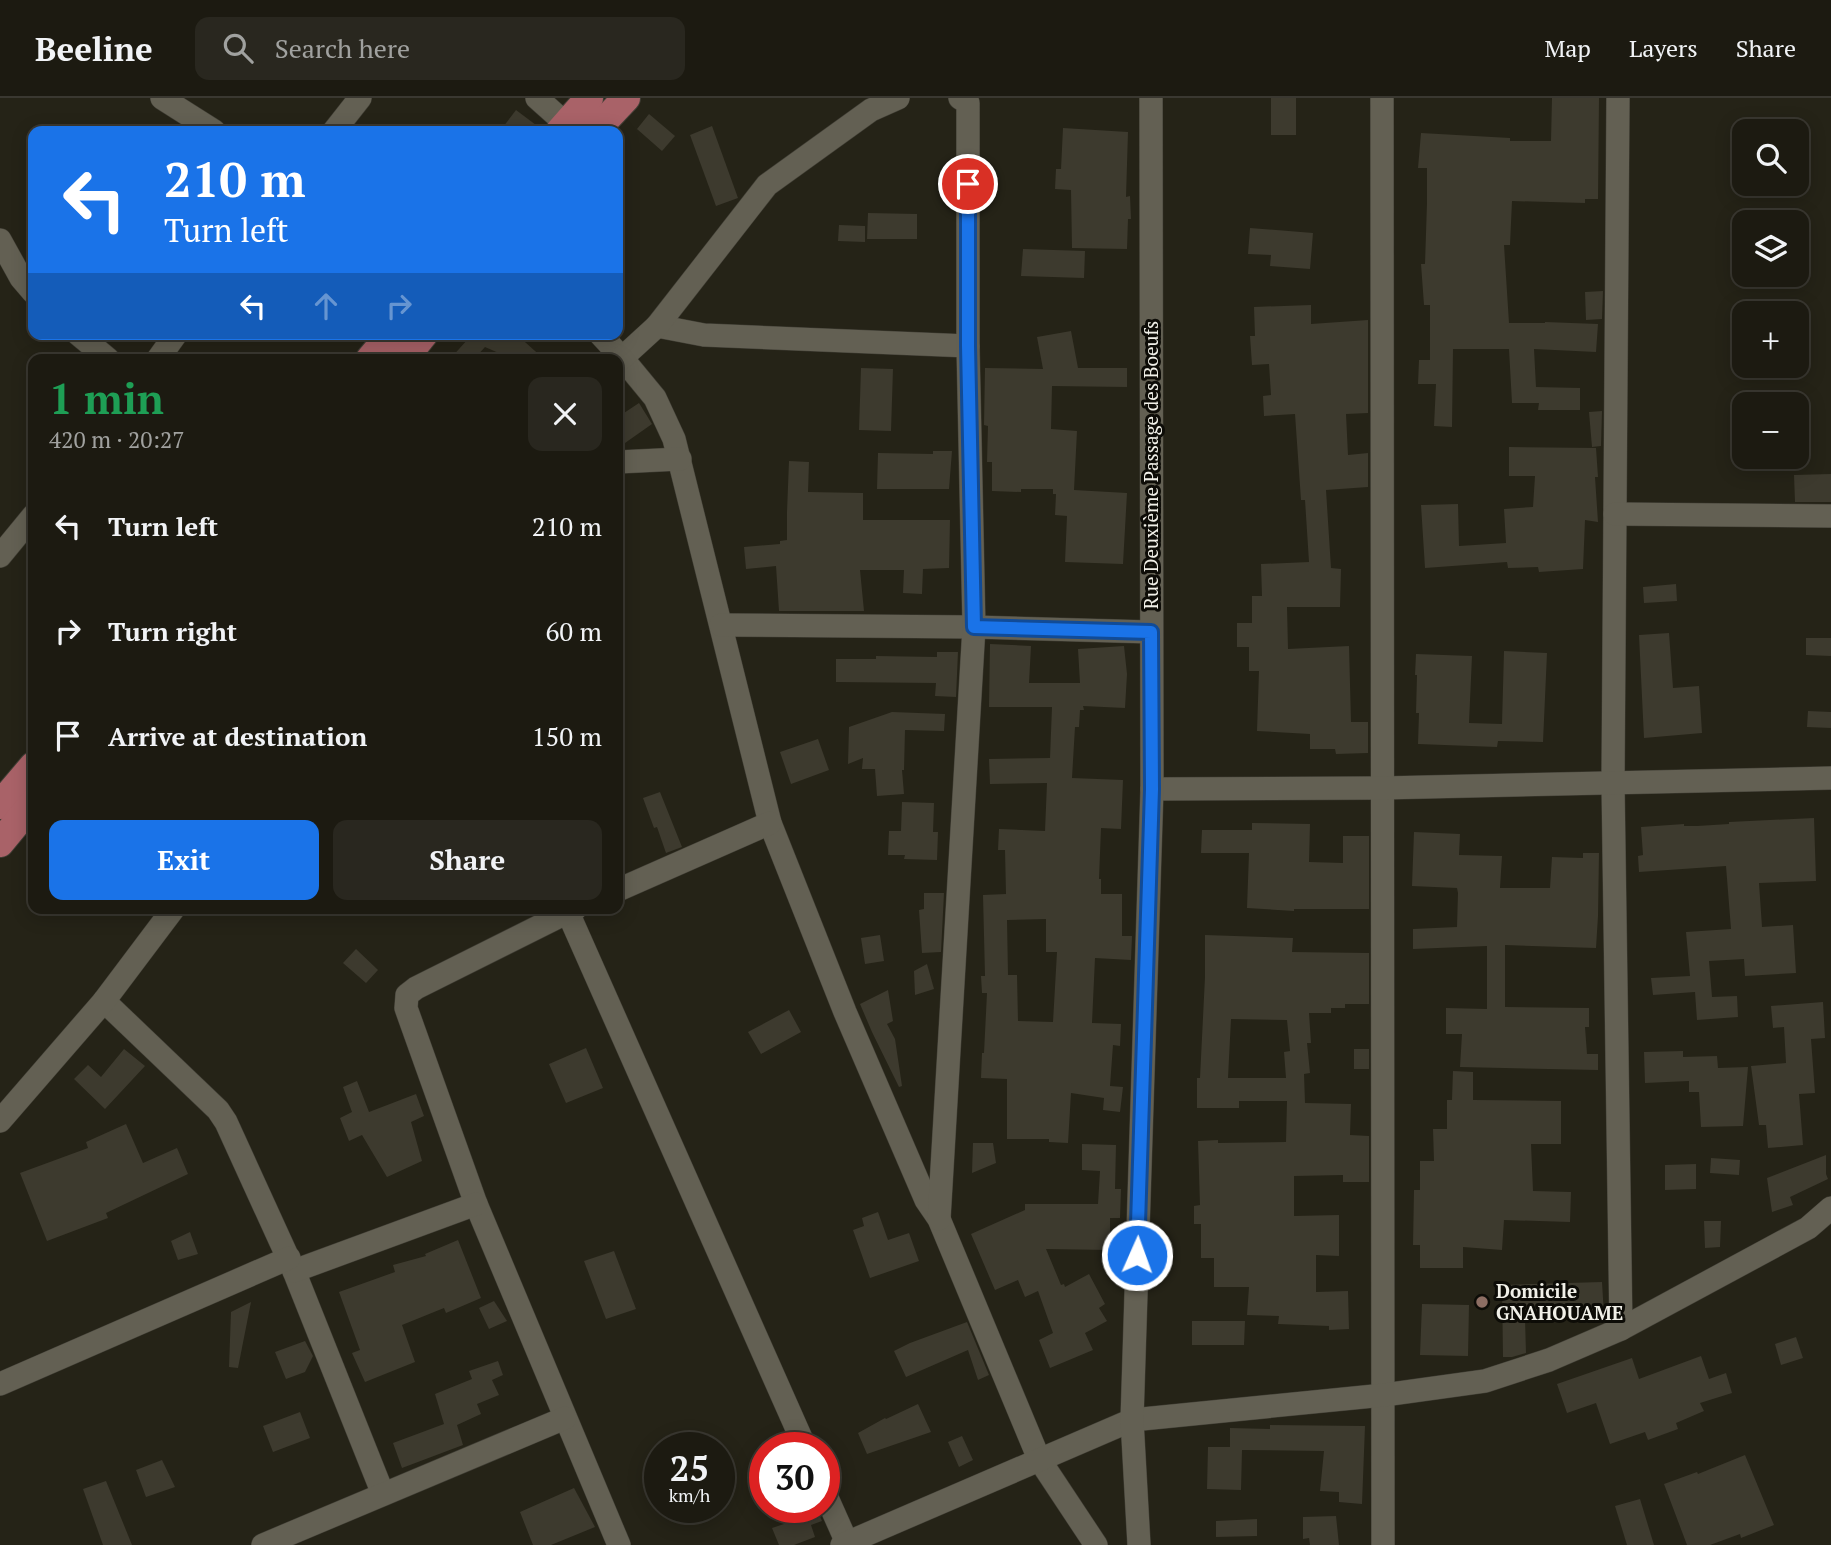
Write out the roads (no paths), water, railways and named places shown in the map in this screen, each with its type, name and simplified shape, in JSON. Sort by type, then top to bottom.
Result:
[{"type":"main road","points":[[569,126],[589,98]]},
{"type":"main road","points":[[600,126],[626,98]]},
{"type":"main road","points":[[374,354],[386,340]]},
{"type":"main road","points":[[408,354],[419,340]]},
{"type":"main road","points":[[0,843],[12,805],[28,775]]},
{"type":"street","points":[[162,98],[206,126]]},
{"type":"street","points":[[338,126],[360,98]]},
{"type":"street","points":[[537,98],[564,126]]},
{"type":"street","points":[[623,357],[657,326],[767,186],[871,110],[898,98]]},
{"type":"street","name":"Rue Deuxième Passage des Boeufs","points":[[1139,1545],[1132,1420],[1152,789],[1151,98]]},
{"type":"street","points":[[1382,98],[1383,1545]]},
{"type":"street","points":[[1618,98],[1613,783],[1621,1329]]},
{"type":"street","points":[[939,1219],[974,627],[965,100]]},
{"type":"street","points":[[0,240],[28,286]]},
{"type":"street","points":[[657,326],[704,335],[968,346]]},
{"type":"street","points":[[85,340],[102,354]]},
{"type":"street","points":[[606,340],[618,354]]},
{"type":"street","points":[[623,359],[656,398],[674,439],[770,822],[845,1012],[926,1200],[939,1219],[1039,1460],[1096,1545]]},
{"type":"street","points":[[623,462],[680,459]]},
{"type":"street","points":[[1615,514],[1831,516]]},
{"type":"street","points":[[0,556],[9,529],[28,519]]},
{"type":"street","points":[[721,625],[974,627],[1151,632]]},
{"type":"street","points":[[1152,789],[1382,788],[1831,778]]},
{"type":"street","points":[[623,888],[770,822]]},
{"type":"street","points":[[0,1121],[104,1001],[169,914]]},
{"type":"street","points":[[560,914],[416,988],[407,995],[406,1008],[476,1204],[619,1545]]},
{"type":"street","points":[[572,914],[798,1432]]},
{"type":"street","points":[[104,1001],[222,1116],[233,1133],[291,1264],[383,1494]]},
{"type":"street","points":[[0,1384],[291,1264],[476,1204]]},
{"type":"street","points":[[837,1523],[846,1544],[1132,1420],[1384,1395],[1485,1381],[1549,1360],[1621,1329],[1808,1228],[1831,1208]]},
{"type":"street","points":[[263,1545],[565,1418]]},
{"type":"place","name":"Domicile GNAHOUAME","points":[[1482,1302]]}]
